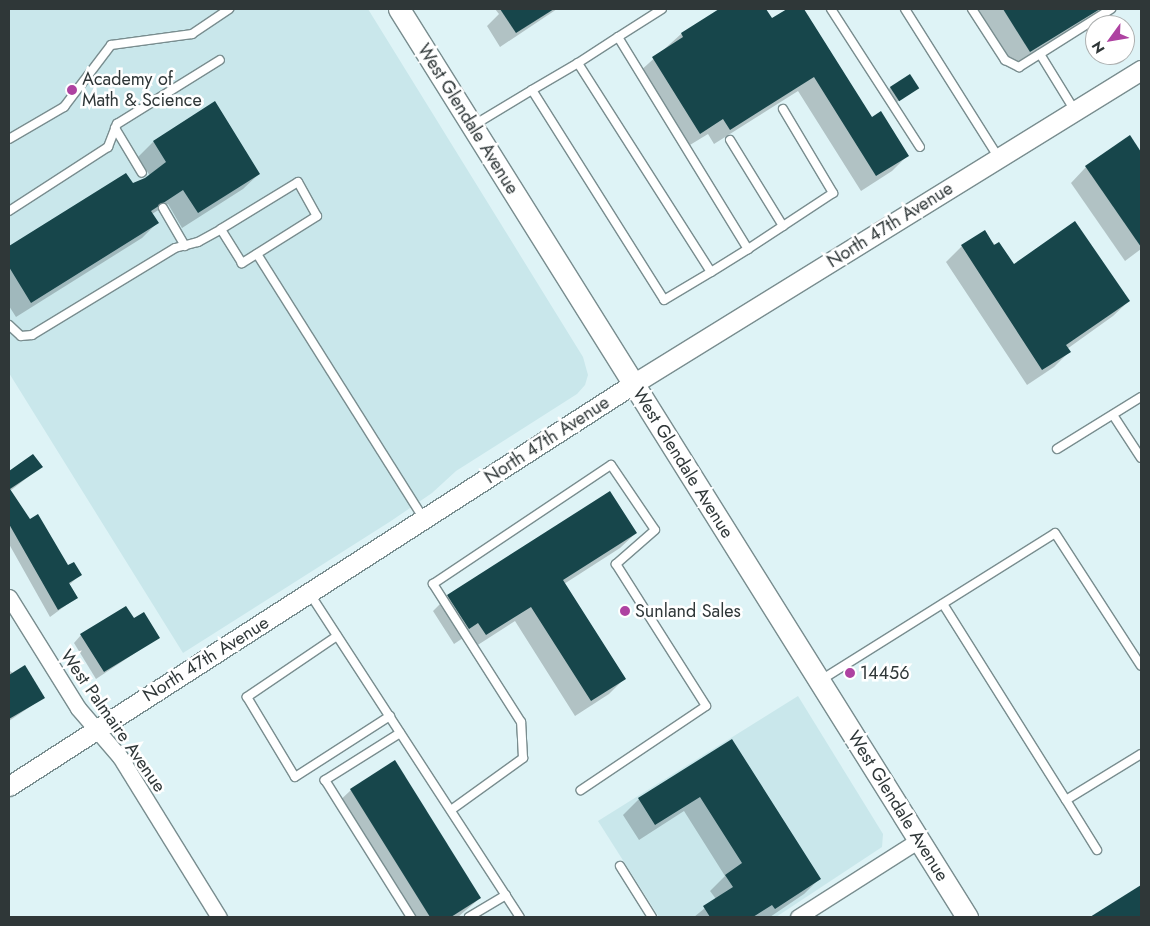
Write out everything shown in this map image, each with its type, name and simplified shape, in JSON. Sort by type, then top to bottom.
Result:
[{"type":"main road","name":"West Glendale Avenue","points":[[399,9],[967,917]]},
{"type":"street","name":"North 47th Avenue","points":[[9,786],[97,728],[310,594],[633,384],[1141,70]]},
{"type":"street","name":"West Palmaire Avenue","points":[[9,597],[78,708],[120,757],[219,917]]},
{"type":"street","points":[[798,917],[918,840]]},
{"type":"lane","points":[[9,140],[64,107],[111,45],[192,34],[229,9]]},
{"type":"lane","points":[[472,126],[578,63],[662,9]]},
{"type":"lane","points":[[830,9],[920,148]]},
{"type":"lane","points":[[906,9],[999,158]]},
{"type":"lane","points":[[972,9],[1005,60],[1019,67],[1111,9]]},
{"type":"lane","points":[[618,37],[748,249]]},
{"type":"lane","points":[[1040,54],[1075,110]]},
{"type":"lane","points":[[9,211],[108,147],[117,124],[220,60]]},
{"type":"lane","points":[[578,63],[711,272]]},
{"type":"lane","points":[[532,90],[664,300],[748,249],[833,193],[784,110]]},
{"type":"lane","points":[[116,128],[142,173]]},
{"type":"lane","points":[[730,140],[784,226]]},
{"type":"lane","points":[[9,325],[21,336],[32,335],[175,248],[185,246],[221,229],[298,182],[317,216],[242,263],[221,229]]},
{"type":"lane","points":[[163,208],[185,246]]},
{"type":"lane","points":[[257,254],[424,519]]},
{"type":"lane","points":[[1057,449],[1141,397]]},
{"type":"lane","points":[[1113,414],[1141,458]]},
{"type":"lane","points":[[450,810],[523,758],[521,722],[433,584],[611,465],[655,530],[616,564],[706,706],[581,790]]},
{"type":"lane","points":[[820,682],[1055,533],[1141,666]]},
{"type":"lane","points":[[310,594],[520,917]]},
{"type":"lane","points":[[943,604],[1097,850]]},
{"type":"lane","points":[[337,636],[247,697],[295,777],[390,716]]},
{"type":"lane","points":[[400,733],[326,780],[411,917]]},
{"type":"lane","points":[[1066,800],[1141,754]]},
{"type":"lane","points":[[620,866],[652,917]]},
{"type":"lane","points":[[470,917],[506,895]]},
{"type":"shaded area","points":[[9,9],[368,9],[583,357],[588,375],[585,385],[577,394],[456,471],[432,493],[391,521],[183,653],[9,373]]},
{"type":"shaded area","points":[[798,696],[883,834],[882,847],[776,917],[659,917],[598,821]]},
{"type":"building","points":[[500,9],[554,9],[516,33]]},
{"type":"building","points":[[719,9],[766,9],[772,18],[787,9],[804,9],[872,117],[881,111],[909,156],[876,176],[814,77],[730,130],[723,119],[700,134],[652,57],[683,37],[681,33]]},
{"type":"building","points":[[1003,9],[1100,9],[1090,15],[1085,15],[1085,18],[1030,52]]},
{"type":"building","points":[[910,74],[919,88],[899,101],[890,87]]},
{"type":"building","points":[[215,101],[260,174],[198,213],[183,190],[151,211],[159,223],[31,303],[9,267],[9,246],[126,173],[133,183],[145,178],[166,162],[153,141]]},
{"type":"building","points":[[1130,135],[1141,152],[1141,247],[1085,166]]},
{"type":"building","points":[[1075,221],[1130,301],[1066,345],[1071,352],[1042,370],[961,245],[985,230],[994,245],[999,242],[1014,264]]},
{"type":"building","points":[[33,454],[43,467],[10,489],[30,519],[38,514],[68,565],[74,562],[82,575],[69,583],[78,598],[58,610],[9,524],[9,471]]},
{"type":"building","points":[[610,491],[637,533],[563,580],[626,679],[591,701],[531,607],[486,635],[478,623],[469,629],[447,595]]},
{"type":"building","points":[[126,606],[134,618],[144,612],[160,638],[104,672],[80,634]]},
{"type":"building","points":[[25,665],[45,698],[9,719],[9,675]]},
{"type":"building","points":[[732,739],[821,879],[775,909],[772,905],[753,917],[710,917],[703,906],[733,887],[725,875],[742,863],[700,797],[655,825],[638,798]]},
{"type":"building","points":[[395,760],[481,898],[451,917],[430,917],[350,789]]},
{"type":"building","points":[[1141,885],[1141,917],[1090,917]]},
{"type":"place","name":"Academy of Math & Science","points":[[72,90]]},
{"type":"place","name":"Sunland Sales","points":[[625,611]]},
{"type":"place","name":"14456","points":[[850,673]]}]
